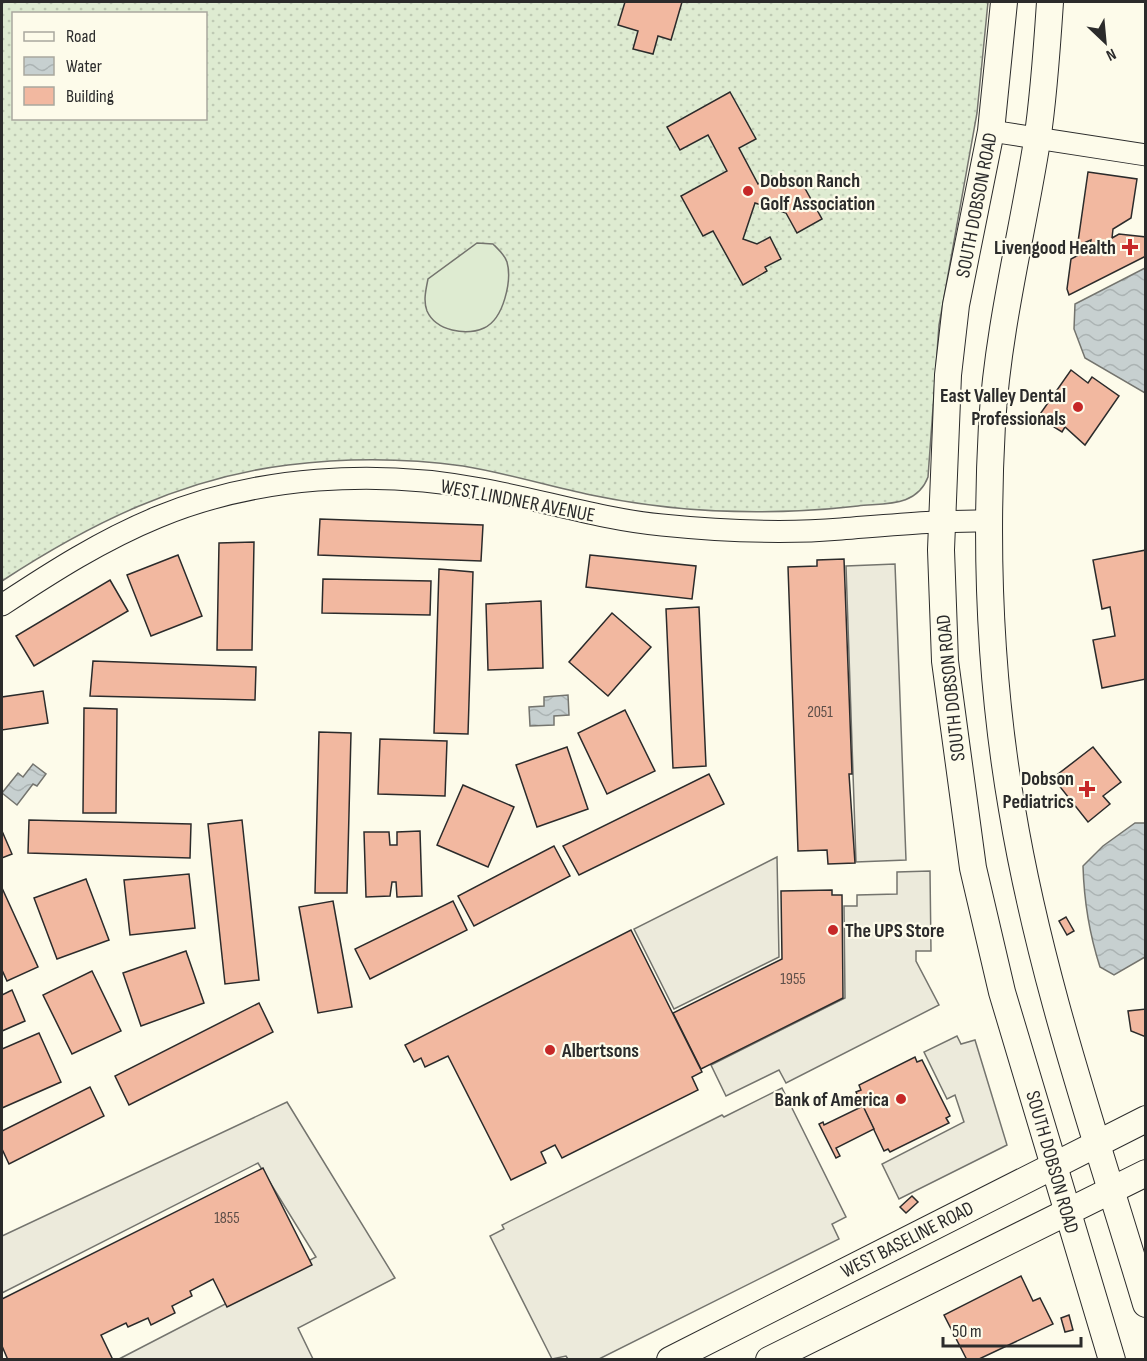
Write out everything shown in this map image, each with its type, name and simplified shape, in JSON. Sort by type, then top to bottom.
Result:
[{"type":"main road","name":"SOUTH DOBSON ROAD","points":[[1005,2],[991,131],[956,305],[944,434],[941,520],[945,661],[973,868],[1002,992],[1112,1359]]},
{"type":"main road","points":[[1050,2],[1037,138],[1005,305],[998,364],[992,422],[988,576],[997,692],[1012,811],[1046,969],[1146,1304]]},
{"type":"main road","name":"WEST BASELINE ROAD","points":[[670,1359],[1146,1119]]},
{"type":"main road","points":[[769,1359],[1146,1173]]},
{"type":"street","points":[[991,131],[1146,155]]},
{"type":"street","name":"WEST LINDNER AVENUE","points":[[2,605],[93,548],[160,516],[241,493],[320,481],[356,478],[431,482],[481,489],[581,513],[660,525],[728,530],[840,529],[941,520],[989,521]]},
{"type":"green space","points":[[2,2],[988,2],[977,113],[939,325],[928,477],[923,487],[908,499],[899,502],[791,511],[690,509],[591,495],[495,472],[441,463],[353,460],[310,463],[249,471],[174,492],[103,523],[2,581]]},
{"type":"green space","points":[[477,243],[493,244],[506,259],[508,279],[505,298],[497,316],[484,328],[469,332],[452,330],[437,323],[427,311],[425,299],[428,279]]},
{"type":"shaded area","points":[[895,564],[906,860],[856,862],[846,566]]},
{"type":"shaded area","points":[[777,857],[779,957],[674,1009],[634,929]]},
{"type":"shaded area","points":[[930,871],[931,951],[916,951],[916,961],[939,1005],[786,1083],[779,1070],[726,1096],[711,1065],[845,998],[844,906],[857,906],[857,895],[897,894],[897,872]]},
{"type":"shaded area","points":[[957,1036],[961,1044],[975,1040],[1007,1145],[899,1199],[882,1164],[964,1122],[955,1095],[947,1099],[924,1052]]},
{"type":"shaded area","points":[[782,1088],[846,1217],[832,1224],[839,1239],[599,1359],[568,1359],[566,1356],[552,1359],[490,1236],[504,1229],[502,1225],[722,1115],[724,1117]]},
{"type":"shaded area","points":[[287,1102],[395,1278],[298,1328],[313,1359],[119,1359],[316,1257],[258,1163],[2,1293],[2,1236]]},
{"type":"water","points":[[1145,268],[1145,393],[1085,358],[1074,329],[1075,304]]},
{"type":"water","points":[[568,695],[569,715],[554,716],[554,725],[530,726],[529,707],[544,706],[544,697]]},
{"type":"water","points":[[33,764],[46,774],[37,786],[33,784],[17,805],[2,793],[18,773],[23,777]]},
{"type":"water","points":[[1135,823],[1145,823],[1145,957],[1114,975],[1100,967],[1096,954],[1088,917],[1083,866],[1103,846]]},
{"type":"building","points":[[625,2],[682,2],[671,40],[658,36],[653,54],[633,49],[638,31],[618,25]]},
{"type":"building","name":"Dobson Ranch Golf Association","points":[[730,92],[756,139],[739,148],[758,184],[772,176],[778,187],[798,176],[822,219],[797,233],[786,213],[755,203],[743,239],[757,244],[770,237],[781,259],[765,267],[767,271],[743,285],[713,231],[703,236],[681,196],[727,171],[708,135],[680,150],[667,127]]},
{"type":"building","points":[[1088,172],[1137,179],[1131,218],[1113,229],[1112,238],[1119,234],[1146,237],[1146,256],[1069,295],[1067,289],[1071,259],[1090,249],[1091,240],[1079,245],[1078,242]]},
{"type":"building","name":"East Valley Dental Professionals","points":[[1071,370],[1088,383],[1092,377],[1119,396],[1085,445],[1065,427],[1062,432],[1038,417]]},
{"type":"building","points":[[320,519],[483,525],[481,561],[318,555]]},
{"type":"building","points":[[254,542],[252,650],[217,650],[219,543]]},
{"type":"building","points":[[1146,550],[1146,679],[1102,688],[1093,640],[1115,636],[1110,607],[1102,609],[1093,560]]},
{"type":"building","points":[[178,555],[202,616],[151,636],[127,575]]},
{"type":"building","points":[[590,555],[696,566],[692,599],[586,587]]},
{"type":"building","points":[[844,559],[852,774],[849,774],[855,863],[828,864],[827,850],[798,851],[788,567],[817,566],[817,560]]},
{"type":"building","points":[[439,569],[473,572],[468,734],[434,733]]},
{"type":"building","points":[[323,579],[431,581],[430,615],[322,613]]},
{"type":"building","points":[[110,580],[128,611],[34,666],[16,636]]},
{"type":"building","points":[[541,601],[543,668],[488,670],[486,604]]},
{"type":"building","points":[[699,607],[706,766],[673,768],[666,609]]},
{"type":"building","points":[[612,613],[651,647],[608,696],[569,662]]},
{"type":"building","points":[[93,661],[256,667],[255,700],[90,696]]},
{"type":"building","points":[[43,691],[48,723],[2,730],[2,697]]},
{"type":"building","points":[[84,708],[117,709],[116,813],[83,813]]},
{"type":"building","points":[[625,710],[655,771],[607,794],[578,733]]},
{"type":"building","points":[[319,732],[351,733],[347,893],[315,893]]},
{"type":"building","points":[[380,739],[447,741],[445,796],[378,794]]},
{"type":"building","points":[[567,747],[588,809],[537,827],[516,765]]},
{"type":"building","name":"Dobson Pediatrics","points":[[1093,747],[1121,782],[1103,796],[1110,804],[1088,822],[1053,778]]},
{"type":"building","points":[[709,774],[724,804],[579,875],[563,846]]},
{"type":"building","points":[[463,785],[514,807],[488,867],[437,845]]},
{"type":"building","points":[[29,820],[191,824],[190,858],[28,853]]},
{"type":"building","points":[[242,820],[259,980],[225,984],[208,824]]},
{"type":"building","points":[[2,831],[12,854],[2,858]]},
{"type":"building","points":[[420,831],[422,896],[397,897],[396,882],[392,882],[390,896],[366,897],[364,832],[389,832],[390,845],[397,845],[397,832]]},
{"type":"building","points":[[554,846],[570,876],[474,926],[458,896]]},
{"type":"building","points":[[189,874],[195,928],[130,935],[124,880]]},
{"type":"building","points":[[86,879],[109,940],[57,959],[34,898]]},
{"type":"building","points":[[2,888],[38,967],[7,981],[2,970]]},
{"type":"building","points":[[832,890],[832,895],[842,895],[843,998],[701,1069],[673,1013],[782,959],[781,891]]},
{"type":"building","points":[[333,901],[352,1007],[318,1013],[299,907]]},
{"type":"building","points":[[453,901],[467,930],[370,979],[355,949]]},
{"type":"building","points":[[1066,917],[1074,931],[1067,935],[1059,921]]},
{"type":"building","name":"Albertsons","points":[[631,930],[702,1072],[692,1077],[698,1090],[562,1158],[555,1145],[541,1152],[546,1163],[511,1180],[448,1056],[425,1067],[421,1058],[414,1062],[405,1045]]},
{"type":"building","points":[[186,951],[204,1003],[141,1026],[123,973]]},
{"type":"building","points":[[92,971],[121,1031],[72,1054],[43,995]]},
{"type":"building","points":[[12,990],[25,1021],[2,1031],[2,995]]},
{"type":"building","points":[[259,1003],[273,1032],[129,1105],[115,1076]]},
{"type":"building","points":[[1146,1009],[1146,1037],[1131,1031],[1128,1011]]},
{"type":"building","points":[[39,1033],[61,1082],[2,1108],[2,1049]]},
{"type":"building","name":"Bank of America","points":[[915,1057],[917,1062],[922,1060],[950,1116],[946,1118],[949,1123],[890,1152],[888,1149],[884,1151],[856,1092],[861,1090],[859,1085]]},
{"type":"building","points":[[90,1087],[104,1116],[9,1164],[2,1149],[2,1131]]},
{"type":"building","points":[[863,1106],[874,1129],[836,1148],[840,1156],[836,1158],[819,1124],[823,1122],[824,1125]]},
{"type":"building","points":[[263,1168],[312,1265],[227,1307],[213,1279],[190,1291],[192,1296],[172,1306],[175,1313],[151,1325],[148,1318],[128,1327],[126,1323],[101,1335],[113,1360],[8,1360],[2,1346],[2,1299]]},
{"type":"building","points":[[912,1196],[918,1202],[906,1213],[900,1207]]},
{"type":"building","points":[[1021,1276],[1033,1301],[1040,1298],[1053,1324],[977,1360],[967,1360],[944,1315]]},
{"type":"building","points":[[1069,1315],[1073,1330],[1065,1332],[1061,1318]]},
{"type":"place","name":"Dobson Ranch Golf Association","points":[[748,191]]},
{"type":"place","name":"Livengood Health","points":[[1130,247]]},
{"type":"place","name":"East Valley Dental Professionals","points":[[1078,407]]},
{"type":"place","name":"Dobson Pediatrics","points":[[1087,789]]},
{"type":"place","name":"The UPS Store","points":[[833,930]]},
{"type":"place","name":"Albertsons","points":[[550,1050]]},
{"type":"place","name":"Bank of America","points":[[901,1099]]}]
